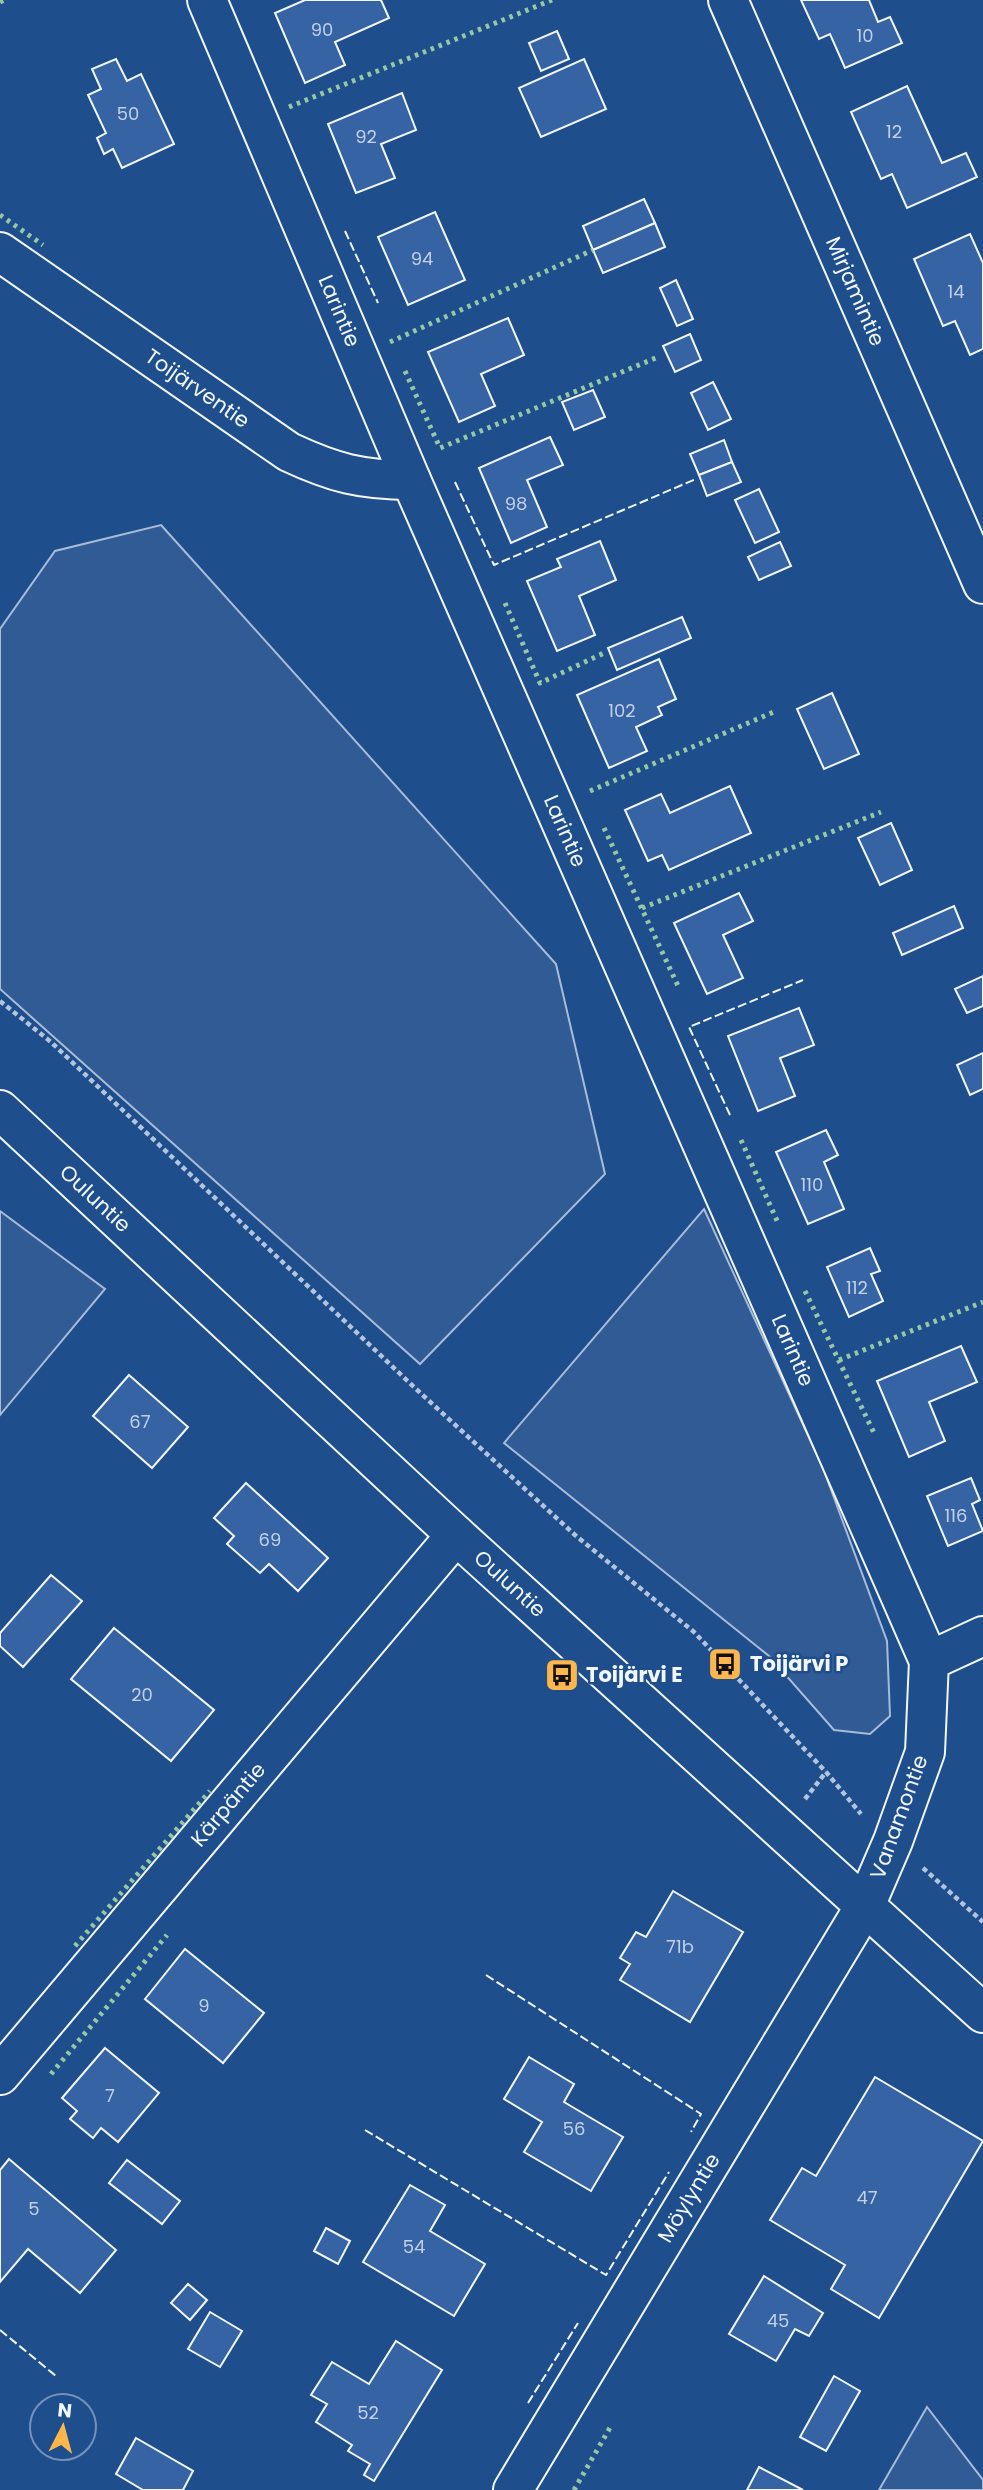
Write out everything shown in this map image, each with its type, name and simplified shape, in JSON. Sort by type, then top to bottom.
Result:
[{"type":"street","name":"Larintie","points":[[207,0],[411,480],[929,1661]]},
{"type":"street","name":"Mirjamintie","points":[[728,0],[983,584]]},
{"type":"street","name":"Toijärventie","points":[[0,251],[289,452],[324,468],[355,477],[411,480]]},
{"type":"street","name":"Ouluntie","points":[[0,1111],[456,1535],[983,2012]]},
{"type":"street","name":"Ouluntie","points":[[0,1124],[41,1149]]},
{"type":"street","name":"Kärpäntie","points":[[0,2075],[456,1535]]},
{"type":"street","points":[[929,1661],[983,1636]]},
{"type":"street","name":"Vanamontie","points":[[865,1906],[893,1841],[925,1752],[929,1661]]},
{"type":"street","name":"Möylyntie","points":[[513,2490],[865,1906]]},
{"type":"path","points":[[0,1001],[51,1042],[415,1388],[575,1535],[694,1632],[861,1813],[983,1922]]},
{"type":"shaded area","points":[[161,525],[556,964],[605,1174],[420,1364],[0,989],[0,629],[55,551]]},
{"type":"shaded area","points":[[704,1209],[823,1468],[887,1641],[890,1716],[870,1734],[834,1730],[769,1656],[504,1443]]},
{"type":"shaded area","points":[[0,1211],[105,1289],[0,1415]]},
{"type":"shaded area","points":[[927,2407],[983,2480],[983,2490],[879,2490]]},
{"type":"building","points":[[305,0],[381,0],[389,18],[335,42],[345,65],[305,83],[275,13]]},
{"type":"building","points":[[801,0],[869,0],[878,22],[890,17],[902,43],[845,68],[830,34],[819,39]]},
{"type":"building","points":[[557,31],[569,59],[541,71],[529,43]]},
{"type":"building","points":[[116,59],[127,81],[141,74],[174,144],[122,168],[113,149],[104,154],[97,138],[106,133],[88,95],[101,89],[92,69]]},
{"type":"building","points":[[584,59],[606,109],[541,137],[519,88]]},
{"type":"building","points":[[907,86],[942,163],[966,153],[977,177],[907,208],[892,174],[881,179],[851,112]]},
{"type":"building","points":[[402,93],[416,130],[381,144],[395,178],[356,193],[328,124]]},
{"type":"building","points":[[644,199],[655,223],[593,250],[583,226]]},
{"type":"building","points":[[435,212],[465,280],[408,305],[378,237]]},
{"type":"building","points":[[655,223],[665,247],[603,273],[593,250]]},
{"type":"building","points":[[970,234],[983,263],[983,349],[970,355],[955,321],[943,326],[914,259]]},
{"type":"building","points":[[676,280],[693,319],[677,326],[660,288]]},
{"type":"building","points":[[508,318],[524,355],[481,374],[495,406],[459,422],[428,352]]},
{"type":"building","points":[[690,334],[701,360],[675,372],[663,346]]},
{"type":"building","points":[[713,382],[731,419],[708,430],[691,393]]},
{"type":"building","points":[[593,390],[605,417],[574,430],[562,402]]},
{"type":"building","points":[[550,437],[563,465],[527,480],[547,527],[511,543],[479,468]]},
{"type":"building","points":[[724,440],[732,462],[699,475],[690,454]]},
{"type":"building","points":[[732,462],[741,482],[707,496],[699,475]]},
{"type":"building","points":[[759,489],[779,532],[755,543],[735,500]]},
{"type":"building","points":[[600,541],[616,580],[579,596],[595,635],[557,651],[527,581],[561,567],[557,559]]},
{"type":"building","points":[[780,542],[791,566],[759,580],[748,557]]},
{"type":"building","points":[[682,617],[691,638],[617,670],[608,648]]},
{"type":"building","points":[[659,659],[676,699],[658,707],[662,715],[636,727],[647,751],[609,768],[577,695]]},
{"type":"building","points":[[832,693],[859,754],[824,769],[797,709]]},
{"type":"building","points":[[730,786],[751,833],[669,870],[662,855],[648,861],[625,810],[661,794],[670,813]]},
{"type":"building","points":[[891,823],[912,870],[880,885],[858,838]]},
{"type":"building","points":[[739,893],[753,921],[723,935],[743,978],[707,994],[674,923]]},
{"type":"building","points":[[954,906],[963,928],[902,955],[893,933]]},
{"type":"building","points":[[983,976],[983,1006],[967,1013],[955,989]]},
{"type":"building","points":[[799,1008],[814,1045],[780,1058],[795,1096],[758,1111],[728,1036]]},
{"type":"building","points":[[983,1053],[983,1089],[970,1095],[957,1065]]},
{"type":"building","points":[[826,1130],[838,1155],[824,1162],[844,1209],[808,1224],[776,1152]]},
{"type":"building","points":[[870,1248],[880,1271],[871,1274],[883,1301],[849,1317],[827,1267]]},
{"type":"building","points":[[961,1346],[977,1382],[929,1402],[945,1441],[909,1457],[877,1381]]},
{"type":"building","points":[[129,1375],[188,1427],[152,1468],[93,1416]]},
{"type":"building","points":[[971,1478],[980,1500],[972,1504],[983,1531],[948,1546],[927,1496]]},
{"type":"building","points":[[246,1483],[328,1558],[298,1591],[269,1564],[260,1573],[227,1544],[234,1536],[214,1518]]},
{"type":"building","points":[[51,1575],[82,1601],[23,1667],[0,1646],[0,1633]]},
{"type":"building","points":[[114,1628],[214,1710],[171,1761],[71,1679]]},
{"type":"building","points":[[673,1891],[743,1932],[690,2022],[620,1980],[630,1964],[620,1958],[636,1932],[646,1937]]},
{"type":"building","points":[[185,1949],[264,2013],[223,2063],[145,1999]]},
{"type":"building","points":[[105,2048],[159,2093],[118,2142],[101,2128],[93,2138],[70,2119],[77,2111],[62,2098]]},
{"type":"building","points":[[529,2057],[574,2084],[564,2102],[623,2137],[591,2191],[524,2152],[542,2122],[504,2099]]},
{"type":"building","points":[[875,2077],[983,2141],[879,2318],[831,2289],[845,2265],[770,2220],[802,2168],[816,2176]]},
{"type":"building","points":[[9,2159],[116,2250],[80,2293],[28,2249],[0,2282],[0,2170]]},
{"type":"building","points":[[127,2160],[180,2201],[162,2224],[109,2183]]},
{"type":"building","points":[[410,2185],[445,2205],[430,2231],[485,2264],[454,2316],[363,2262]]},
{"type":"building","points":[[326,2228],[350,2241],[338,2264],[314,2251]]},
{"type":"building","points":[[764,2276],[823,2313],[809,2336],[795,2329],[776,2361],[729,2334]]},
{"type":"building","points":[[188,2284],[207,2300],[190,2320],[171,2303]]},
{"type":"building","points":[[210,2312],[242,2331],[220,2367],[188,2349]]},
{"type":"building","points":[[396,2341],[442,2370],[374,2481],[364,2475],[370,2464],[348,2451],[352,2445],[316,2422],[327,2404],[311,2395],[332,2362],[369,2384]]},
{"type":"building","points":[[834,2376],[860,2391],[826,2451],[800,2437]]},
{"type":"building","points":[[136,2438],[193,2471],[183,2490],[143,2490],[116,2474]]},
{"type":"building","points":[[759,2467],[803,2490],[747,2490]]},
{"type":"hedge","points":[[0,2],[4,0]]},
{"type":"hedge","points":[[289,107],[552,0]]},
{"type":"hedge","points":[[0,215],[43,245]]},
{"type":"hedge","points":[[390,342],[593,250]]},
{"type":"hedge","points":[[405,371],[440,448],[658,357]]},
{"type":"hedge","points":[[505,603],[540,683],[604,653]]},
{"type":"hedge","points":[[590,791],[776,711]]},
{"type":"hedge","points":[[642,908],[881,812]]},
{"type":"hedge","points":[[604,828],[679,988]]},
{"type":"hedge","points":[[741,1140],[778,1223]]},
{"type":"hedge","points":[[805,1291],[875,1435]]},
{"type":"hedge","points":[[839,1360],[983,1302]]},
{"type":"hedge","points":[[75,1946],[210,1791]]},
{"type":"hedge","points":[[51,2074],[167,1935]]},
{"type":"hedge","points":[[574,2490],[611,2426]]},
{"type":"fence","points":[[345,231],[378,303]]},
{"type":"fence","points":[[455,482],[494,565],[696,479]]},
{"type":"fence","points":[[730,1115],[689,1027],[803,980]]},
{"type":"fence","points":[[486,1975],[701,2114],[691,2132]]},
{"type":"fence","points":[[365,2130],[606,2275],[669,2172]]},
{"type":"fence","points":[[528,2403],[578,2323]]},
{"type":"fence","points":[[0,2330],[56,2376]]},
{"type":"place","name":"Toijärvi P","points":[[725,1664]]},
{"type":"place","name":"Toijärvi E","points":[[562,1675]]}]
